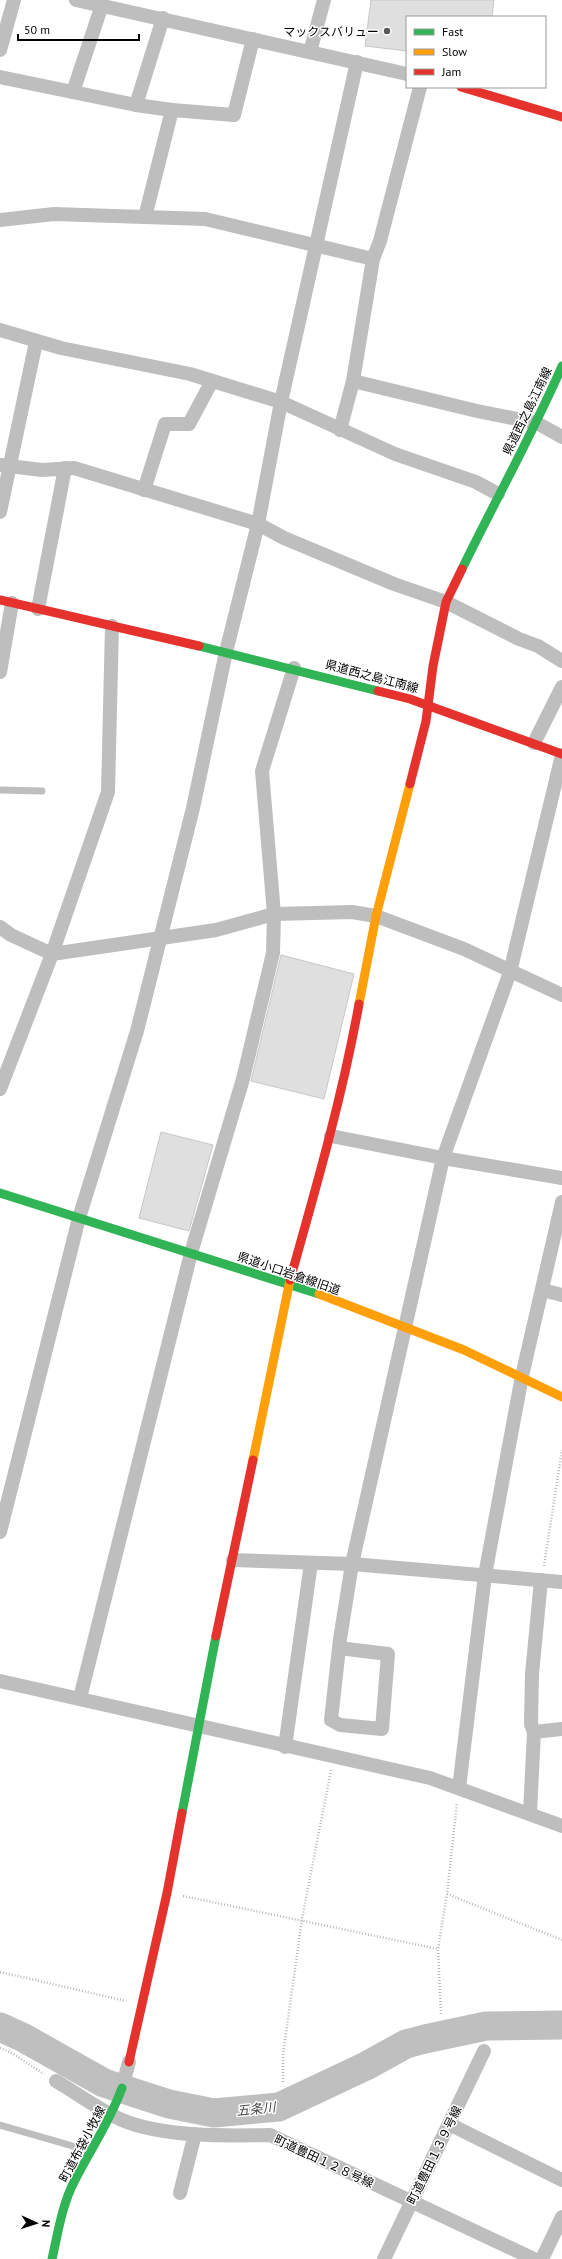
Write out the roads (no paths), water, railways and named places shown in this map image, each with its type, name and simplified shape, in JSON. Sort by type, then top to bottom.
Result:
[{"type":"street","points":[[0,50],[14,0]]},
{"type":"street","points":[[76,0],[163,18],[406,74]]},
{"type":"street","points":[[310,52],[324,0]]},
{"type":"street","points":[[73,92],[102,5]]},
{"type":"street","points":[[136,105],[163,18]]},
{"type":"street","points":[[0,77],[136,105],[172,110],[234,115],[253,39]]},
{"type":"street","points":[[0,1532],[79,1218],[137,1031],[161,940],[193,808],[226,652],[258,524],[281,402],[357,62]]},
{"type":"street","points":[[340,430],[353,381],[373,259],[380,240],[420,88]]},
{"type":"street","points":[[464,88],[562,117]]},
{"type":"street","points":[[145,217],[172,110]]},
{"type":"street","points":[[0,220],[54,214],[205,219],[373,259]]},
{"type":"street","points":[[0,330],[36,342],[190,374],[281,402],[340,430],[402,456],[476,482],[498,494]]},
{"type":"street","points":[[0,512],[5,466],[36,342]]},
{"type":"street","name":"県道西之島江南線","points":[[6,601],[294,668],[427,704],[446,602],[498,494],[560,380],[562,366]]},
{"type":"street","points":[[144,490],[165,424],[189,424],[212,381]]},
{"type":"street","points":[[353,381],[477,411],[537,423],[562,437]]},
{"type":"street","points":[[5,466],[42,470],[74,468],[258,524],[291,541],[394,584],[446,602],[519,639],[538,646],[562,661]]},
{"type":"street","points":[[38,609],[65,468]]},
{"type":"street","points":[[0,672],[6,601]]},
{"type":"street","points":[[0,1089],[52,954],[108,792],[112,626]]},
{"type":"street","points":[[80,1698],[191,1253],[242,1079],[273,953],[274,914],[262,771],[294,668]]},
{"type":"street","points":[[534,742],[562,687]]},
{"type":"street","points":[[122,2088],[167,1893],[198,1725],[289,1285],[331,1136],[348,1069],[376,916],[426,721],[427,704],[534,742],[562,755],[510,972],[443,1158],[352,1564],[340,1648],[331,1720],[340,1725],[382,1729],[388,1654],[340,1648]]},
{"type":"street","points":[[0,927],[11,936],[52,954],[161,940],[216,930],[274,914],[352,912],[376,916],[464,949],[510,972],[562,995]]},
{"type":"street","points":[[331,1136],[443,1158],[562,1178]]},
{"type":"street","name":"県道小口岩倉線旧道","points":[[0,1193],[35,1202],[79,1218],[289,1285],[406,1326],[522,1376],[562,1397]]},
{"type":"street","points":[[459,1788],[485,1574],[522,1376],[562,1202]]},
{"type":"street","points":[[542,1290],[562,1295]]},
{"type":"street","points":[[233,1560],[352,1564],[485,1574],[562,1582]]},
{"type":"street","points":[[285,1747],[311,1563]]},
{"type":"street","points":[[530,1813],[534,1732],[531,1724],[532,1674],[541,1580]]},
{"type":"street","points":[[0,1681],[198,1725],[285,1747],[430,1778],[530,1813],[562,1826]]},
{"type":"street","points":[[534,1732],[562,1729]]},
{"type":"street","name":"町道豊田１３９号線","points":[[384,2259],[484,2051]]},
{"type":"street","name":"町道豊田１２８号線","points":[[56,2082],[142,2126],[195,2134],[232,2136],[270,2135],[411,2203],[534,2259]]},
{"type":"street","name":"町道布袋小牧線","points":[[52,2259],[66,2203],[74,2181],[113,2112],[122,2088]]},
{"type":"street","points":[[449,2124],[562,2180]]},
{"type":"street","points":[[180,2192],[195,2134]]},
{"type":"street","points":[[542,2259],[562,2217]]},
{"type":"lane","points":[[0,790],[42,792]]},
{"type":"lane","points":[[0,2125],[92,2151]]},
{"type":"waterway","name":"五条川","points":[[0,2027],[24,2038],[104,2083],[169,2104],[214,2113],[279,2107],[366,2066],[406,2044],[425,2039],[486,2026],[562,2025]]},
{"type":"place","name":"マックスバリュー","points":[[387,31]]}]
